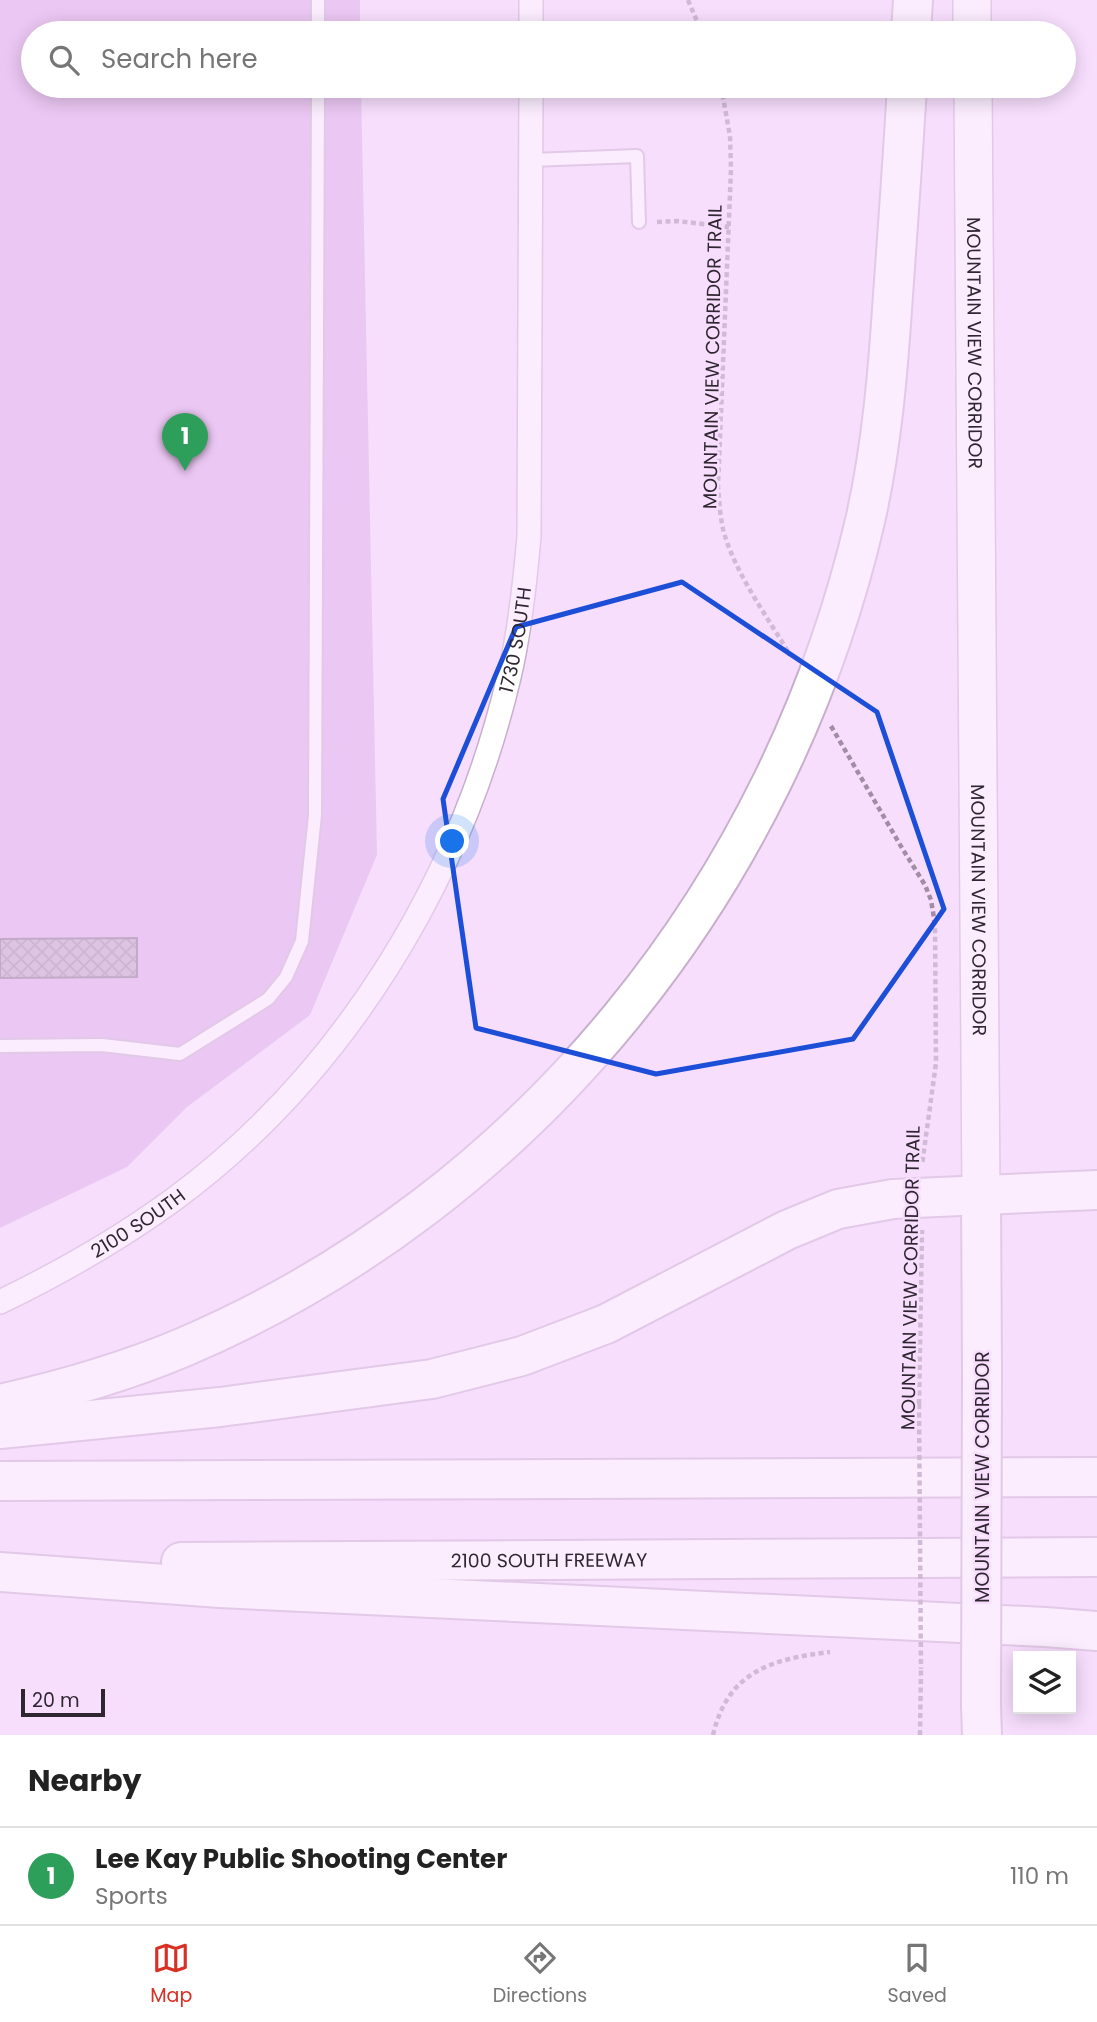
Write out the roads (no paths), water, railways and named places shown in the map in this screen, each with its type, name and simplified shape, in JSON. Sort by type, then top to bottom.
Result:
[{"type":"highway","points":[[912,21],[913,0]]},
{"type":"highway","points":[[0,1404],[81,1383],[182,1348],[284,1297],[385,1234],[478,1163],[562,1084],[602,1042],[690,927],[728,866],[790,745],[831,638],[862,533],[884,409],[906,98]]},
{"type":"highway","points":[[0,1429],[220,1407],[386,1386],[477,1368],[522,1356],[606,1324],[811,1219],[865,1203],[922,1197],[1097,1190]]},
{"type":"highway","name":"MOUNTAIN VIEW CORRIDOR","points":[[981,1194],[981,1720]]},
{"type":"highway","points":[[0,1481],[1097,1477]]},
{"type":"highway","name":"2100 SOUTH FREEWAY","points":[[0,1563],[1097,1557]]},
{"type":"highway","points":[[0,1572],[220,1588],[1097,1631]]},
{"type":"main road","points":[[972,0],[972,21]]},
{"type":"main road","name":"MOUNTAIN VIEW CORRIDOR","points":[[973,98],[981,1194]]},
{"type":"street","points":[[531,0],[531,21]]},
{"type":"street","name":"1730 SOUTH","points":[[262,1122],[316,1064],[364,1002],[401,946],[433,888],[464,821],[491,745],[509,675],[523,600],[529,536],[531,98]]},
{"type":"street","name":"2100 SOUTH","points":[[0,1302],[55,1275],[125,1233],[174,1199],[262,1122]]},
{"type":"lane","points":[[318,0],[318,21]]},
{"type":"lane","points":[[0,1046],[102,1045],[180,1055],[268,999],[286,977],[302,941],[315,815],[318,98]]},
{"type":"lane","points":[[531,160],[637,156],[639,222]]},
{"type":"place","name":"Lee Kay Public Shooting Center","points":[[185,471]]}]
